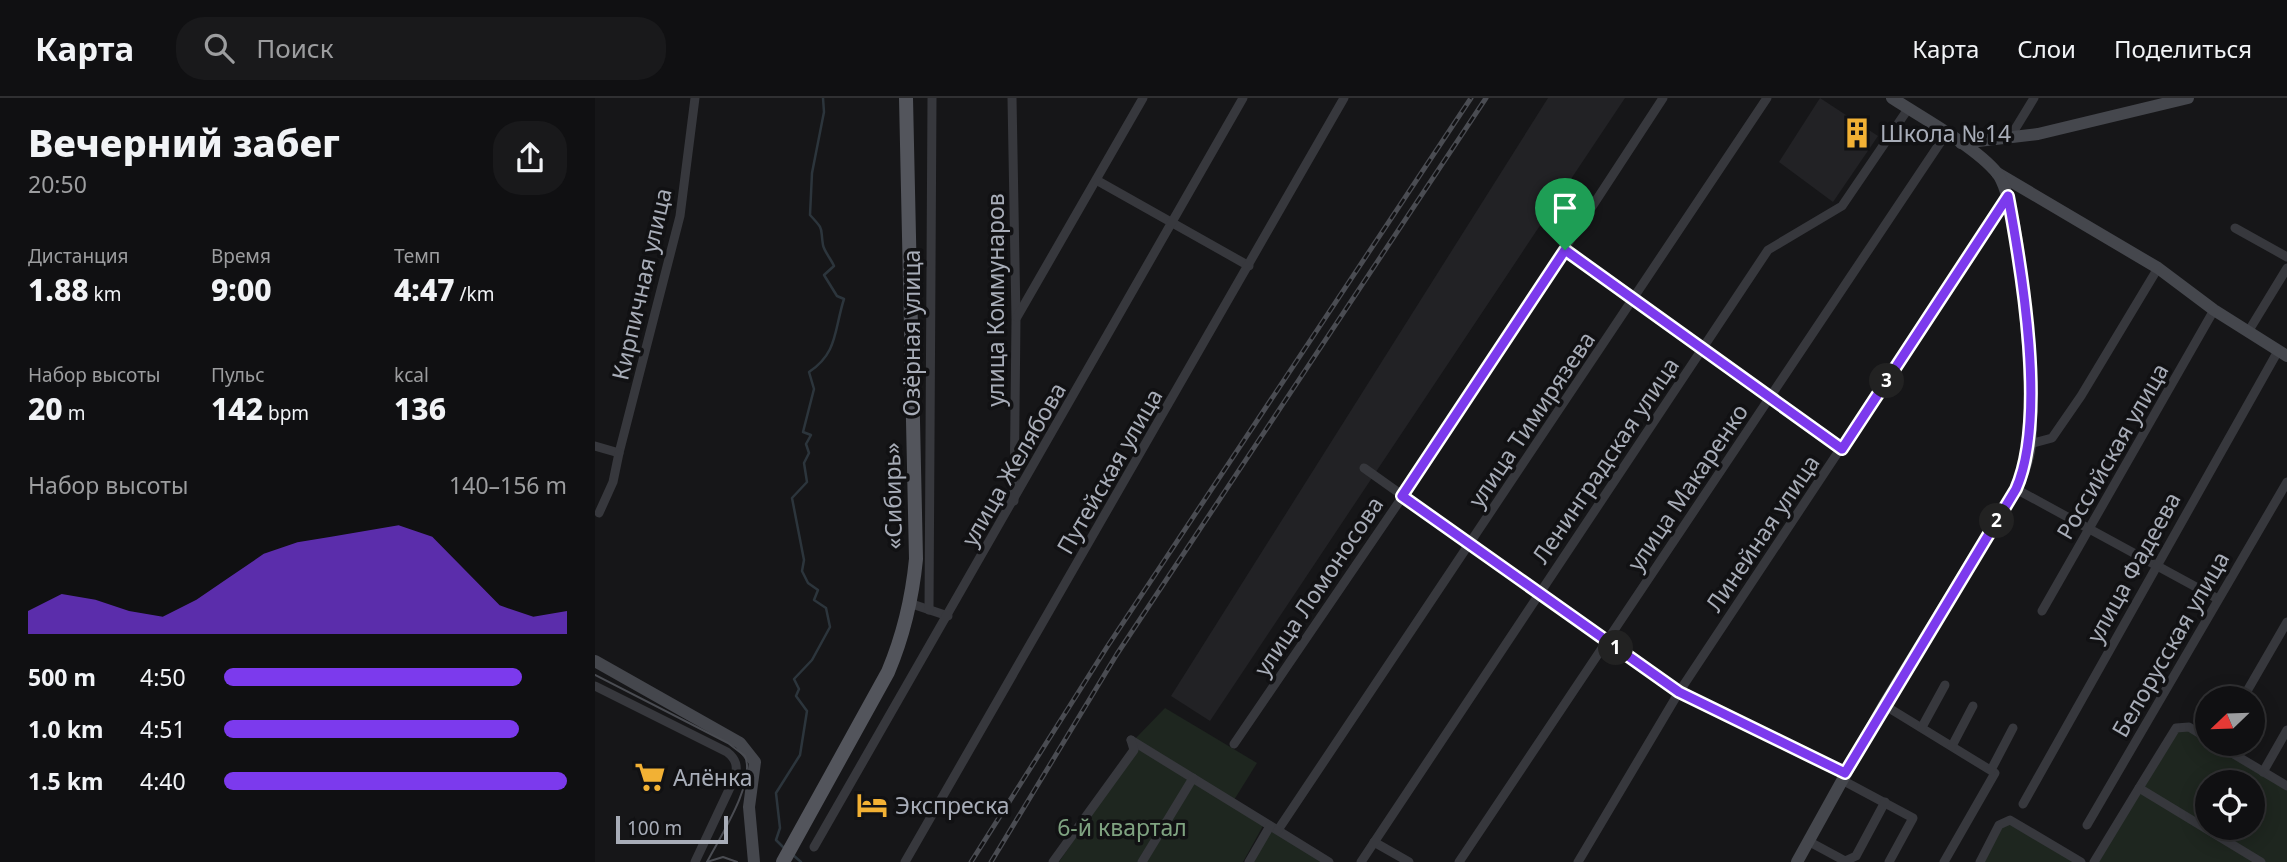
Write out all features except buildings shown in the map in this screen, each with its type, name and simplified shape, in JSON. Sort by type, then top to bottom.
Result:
[{"type":"main road","name":"«Сибирь»","points":[[783,862],[888,672],[902,639],[912,604],[916,559],[905,98]]},
{"type":"street","name":"Кирпичная улица","points":[[599,513],[613,482],[680,216],[695,98]]},
{"type":"street","name":"Озёрная улица","points":[[929,610],[933,98]]},
{"type":"street","name":"улица Коммунаров","points":[[1012,98],[1016,318],[1014,503]]},
{"type":"street","points":[[1016,318],[1143,98]]},
{"type":"street","name":"улица Желябова","points":[[814,847],[1014,503],[1243,98]]},
{"type":"street","name":"Путейская улица","points":[[905,862],[1344,98]]},
{"type":"street","name":"улица Ломоносова","points":[[1234,744],[1402,496],[1663,98]]},
{"type":"street","name":"улица Тимирязева","points":[[1249,862],[1470,545],[1767,98]]},
{"type":"street","points":[[1892,98],[1961,143],[1997,173],[2158,268],[2214,310],[2283,353]]},
{"type":"street","points":[[2008,140],[2033,98]]},
{"type":"street","points":[[1961,143],[2008,140],[2188,98]]},
{"type":"street","name":"Ленинградская улица","points":[[1361,862],[1768,250],[1842,205],[1908,108]]},
{"type":"street","name":"улица Макаренко","points":[[1459,862],[1946,134]]},
{"type":"street","points":[[1797,862],[1884,705],[2016,489],[2025,468],[2030,444],[2030,383],[2018,247],[2008,196],[1997,173]]},
{"type":"street","points":[[1097,181],[1249,266]]},
{"type":"street","name":"Линейная улица","points":[[1578,862],[1679,692],[2008,196]]},
{"type":"street","points":[[2235,228],[2287,257]]},
{"type":"street","points":[[1565,250],[1842,449]]},
{"type":"street","points":[[2030,444],[2052,438],[2158,268]]},
{"type":"street","points":[[2248,332],[2287,268]]},
{"type":"street","name":"Российская улица","points":[[2042,611],[2214,310]]},
{"type":"street","name":"улица Фадеева","points":[[2023,804],[2156,565],[2283,353]]},
{"type":"street","points":[[595,446],[619,453]]},
{"type":"street","points":[[1364,468],[1679,692],[1843,777],[1913,818],[1889,862]]},
{"type":"street","name":"Белорусская улица","points":[[2087,825],[2287,482]]},
{"type":"street","points":[[2016,489],[2218,599]]},
{"type":"street","points":[[912,604],[948,616]]},
{"type":"street","points":[[2251,686],[2283,639],[2287,622]]},
{"type":"street","points":[[595,661],[725,734],[750,753],[755,772],[749,807],[754,862]]},
{"type":"street","points":[[1922,727],[1945,685]]},
{"type":"street","points":[[595,686],[727,752],[735,761],[735,777],[695,862]]},
{"type":"street","points":[[1884,705],[1995,773],[1944,862]]},
{"type":"street","points":[[1951,746],[1973,706]]},
{"type":"street","points":[[2094,862],[2176,728],[2189,727],[2195,731]]},
{"type":"street","points":[[1991,770],[2013,728]]},
{"type":"street","points":[[2264,770],[2287,730]]},
{"type":"street","points":[[1053,862],[1134,750],[1131,740],[1329,862]]},
{"type":"street","points":[[2237,756],[2260,770]]},
{"type":"street","points":[[2265,773],[2287,786]]},
{"type":"street","points":[[1142,862],[1193,778]]},
{"type":"street","points":[[2139,788],[2261,862]]},
{"type":"street","points":[[1808,841],[1845,861],[1856,856],[1885,802]]},
{"type":"street","points":[[1980,862],[2000,825],[2010,820],[2081,862]]},
{"type":"street","points":[[1374,842],[1409,862]]},
{"type":"street","points":[[1856,856],[1866,862]]},
{"type":"shaded area","points":[[1548,98],[1625,98],[1210,721],[1171,696]]},
{"type":"shaded area","points":[[1820,98],[1878,136],[1833,202],[1779,162]]},
{"type":"green space","points":[[1165,708],[1257,763],[1234,800],[1135,739]]},
{"type":"green space","points":[[2182,726],[2195,732],[2195,756],[2237,756],[2260,770],[2195,770],[2195,840],[2265,840],[2265,773],[2287,786],[2287,862],[2094,862]]},
{"type":"green space","name":"6-й квартал","points":[[1138,747],[1190,779],[1139,862],[1059,862]]},
{"type":"green space","points":[[1193,782],[1264,824],[1243,862],[1144,862]]},
{"type":"green space","points":[[2010,820],[2081,862],[1978,862],[1999,825]]},
{"type":"green space","points":[[1271,830],[1324,862],[1252,862]]},
{"type":"waterway","points":[[785,849],[776,840],[780,828],[776,793],[800,755],[807,711],[796,696],[799,689],[794,679],[812,660],[830,627],[826,608],[814,600],[818,590],[808,583],[802,571],[804,560],[792,498],[807,482],[804,463],[809,453],[806,444],[811,435],[803,432],[814,389],[809,372],[830,349],[844,299],[837,296],[824,275],[834,266],[824,247],[820,227],[810,215],[812,173],[824,112],[823,98]]},
{"type":"waterway","points":[[793,855],[801,862]]},
{"type":"tram line","points":[[595,675],[728,743],[745,756],[746,780],[741,794],[707,862]]},
{"type":"tram line","points":[[707,862],[723,857],[737,862]]},
{"type":"railway","points":[[971,862],[1107,647],[1471,98]]},
{"type":"railway","points":[[991,862],[1117,654],[1486,98]]},
{"type":"place","name":"Школа №14","points":[[1857,133]]},
{"type":"place","name":"Алёнка","points":[[650,777]]},
{"type":"place","name":"Экспреска","points":[[872,805]]},
{"type":"route","points":[[2008,196],[2018,247],[2030,383],[2030,444],[2025,468],[2016,489],[1845,773],[1679,692],[1402,496],[1565,250],[1842,449],[2008,196]]}]
